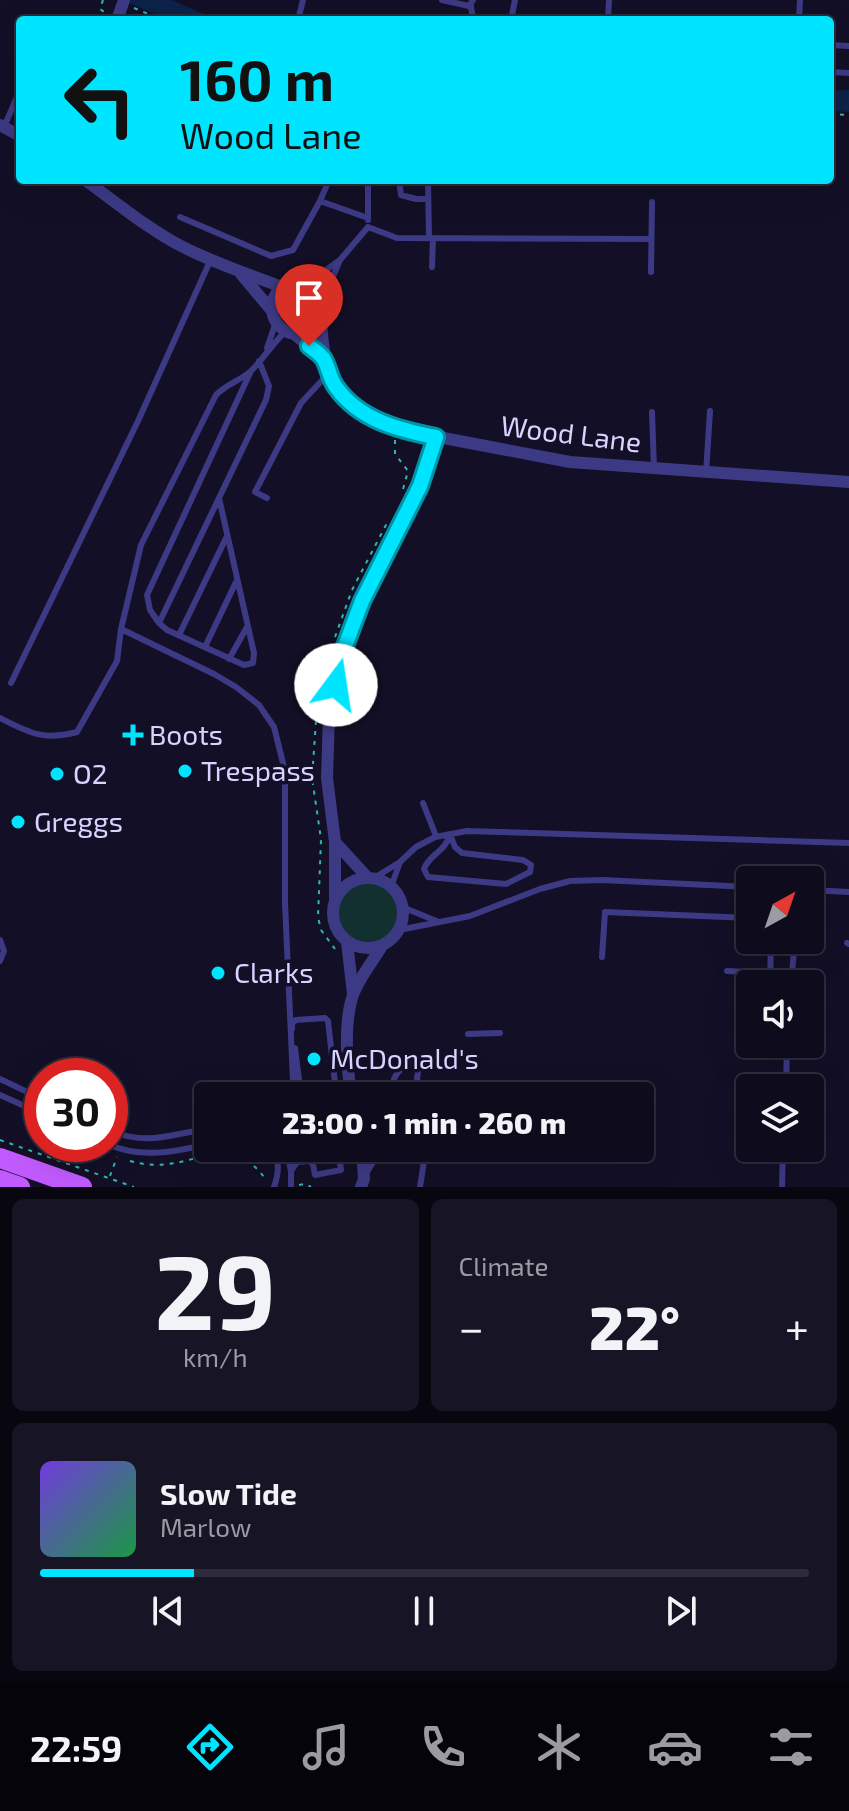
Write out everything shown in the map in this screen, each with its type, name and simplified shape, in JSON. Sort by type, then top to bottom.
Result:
[{"type":"main road","points":[[0,1158],[82,1187]]},
{"type":"main road","points":[[0,1180],[20,1187]]},
{"type":"street","points":[[90,184],[156,232],[239,272],[282,287]]},
{"type":"street","points":[[239,272],[282,324],[323,358]]},
{"type":"street","points":[[299,281],[315,287],[323,300],[321,321],[309,332],[282,324],[276,293],[282,287],[299,281]]},
{"type":"street","name":"Wood Lane","points":[[321,321],[323,358],[328,374],[350,403],[396,429],[570,462],[849,482]]},
{"type":"street","points":[[382,946],[370,948],[347,942],[334,923],[335,842],[327,778],[329,715],[342,654],[362,601],[420,486],[436,437]]},
{"type":"street","points":[[335,842],[371,878],[391,887],[399,896],[402,907],[403,919],[399,930],[382,946],[353,994]]},
{"type":"street","points":[[335,900],[348,884],[371,878]]},
{"type":"street","points":[[347,942],[353,994],[348,1032],[351,1082]]},
{"type":"street","points":[[362,1162],[362,1183]]},
{"type":"lane","points":[[442,0],[472,3]]},
{"type":"lane","points":[[2,126],[16,104]]},
{"type":"lane","points":[[180,217],[271,256],[293,250],[327,184]]},
{"type":"lane","points":[[308,283],[340,260],[368,227],[368,184]]},
{"type":"lane","points":[[400,184],[401,195],[428,199]]},
{"type":"lane","points":[[428,184],[432,267]]},
{"type":"lane","points":[[320,201],[368,218]]},
{"type":"lane","points":[[651,272],[652,202]]},
{"type":"lane","points":[[368,227],[397,238],[651,239]]},
{"type":"lane","points":[[11,683],[131,435],[211,259]]},
{"type":"lane","points":[[323,300],[340,260]]},
{"type":"lane","points":[[219,498],[254,653],[253,663],[244,665],[159,623],[150,610],[147,595],[250,372],[282,324]]},
{"type":"lane","points":[[266,351],[282,324]]},
{"type":"lane","points":[[159,623],[266,400],[269,386],[259,361]]},
{"type":"lane","points":[[0,718],[42,737],[77,732],[117,661],[121,629],[141,545],[216,395],[226,385],[250,372]]},
{"type":"lane","points":[[267,498],[255,492],[301,403],[328,374]]},
{"type":"lane","points":[[706,473],[710,411]]},
{"type":"lane","points":[[652,412],[654,469]]},
{"type":"lane","points":[[179,635],[227,536]]},
{"type":"lane","points":[[205,647],[236,580]]},
{"type":"lane","points":[[229,659],[247,625]]},
{"type":"lane","points":[[121,629],[236,687],[259,705],[274,727],[285,771],[285,903],[293,1082]]},
{"type":"lane","points":[[423,803],[436,836]]},
{"type":"lane","points":[[371,878],[436,836],[467,831],[849,843]]},
{"type":"lane","points":[[450,834],[451,844],[462,853],[523,860],[531,865],[531,869],[520,879],[506,884],[428,877],[424,869],[426,864],[451,844]]},
{"type":"lane","points":[[391,887],[400,862]]},
{"type":"lane","points":[[399,930],[470,916],[570,881],[736,886]]},
{"type":"lane","points":[[824,891],[849,892]]},
{"type":"lane","points":[[402,907],[439,922]]},
{"type":"lane","points":[[602,957],[605,912],[736,917]]},
{"type":"lane","points":[[0,940],[4,951],[0,961]]},
{"type":"lane","points":[[727,971],[736,971]]},
{"type":"lane","points":[[299,1082],[292,1023],[325,1018],[329,1023],[335,1082]]},
{"type":"lane","points":[[468,1034],[500,1033]]},
{"type":"lane","points":[[393,1082],[403,1066],[421,1056],[418,1082]]},
{"type":"lane","points":[[0,1079],[24,1090]]},
{"type":"lane","points":[[0,1095],[24,1106]]},
{"type":"lane","points":[[128,1137],[161,1139],[194,1132]]},
{"type":"lane","points":[[128,1151],[151,1154],[194,1146]]},
{"type":"lane","points":[[291,1171],[297,1162],[309,1161],[313,1164],[315,1175],[341,1170],[340,1162]]},
{"type":"lane","points":[[274,1187],[278,1162]]},
{"type":"lane","points":[[289,1162],[293,1187]]},
{"type":"lane","points":[[362,1183],[374,1162]]},
{"type":"lane","points":[[420,1187],[424,1162]]},
{"type":"lane","points":[[782,1187],[783,1162]]},
{"type":"path","points":[[100,9],[103,0]]},
{"type":"path","points":[[122,10],[147,16]]},
{"type":"path","points":[[396,429],[395,454],[408,471],[400,498]]},
{"type":"path","points":[[332,646],[352,590],[386,524]]},
{"type":"path","points":[[319,701],[328,658]]},
{"type":"path","points":[[317,713],[312,778],[321,839],[318,917],[321,930],[338,955]]},
{"type":"path","points":[[0,1140],[134,1187]]},
{"type":"path","points":[[128,1160],[158,1166],[178,1164],[223,1150],[251,1163],[265,1179]]},
{"type":"path","points":[[110,1178],[116,1162]]},
{"type":"path","points":[[293,1187],[305,1184],[311,1187]]},
{"type":"green space","points":[[368,883],[380,885],[389,892],[396,901],[396,925],[389,934],[380,941],[368,943],[356,941],[347,934],[340,925],[338,913],[340,901],[347,892],[356,885]]},
{"type":"water","points":[[122,0],[172,0],[209,16],[160,16]]},
{"type":"water","points":[[849,90],[849,112],[834,111],[834,91]]},
{"type":"place","name":"Boots","points":[[133,735]]},
{"type":"place","name":"Trespass","points":[[185,771]]},
{"type":"place","name":"O2","points":[[57,774]]},
{"type":"place","name":"Greggs","points":[[18,822]]},
{"type":"place","name":"Clarks","points":[[218,973]]},
{"type":"place","name":"McDonald's","points":[[314,1059]]},
{"type":"route","points":[[309,346],[323,358],[337,390],[350,403],[396,429],[436,437],[420,486],[362,601],[342,654],[336,685]]}]
